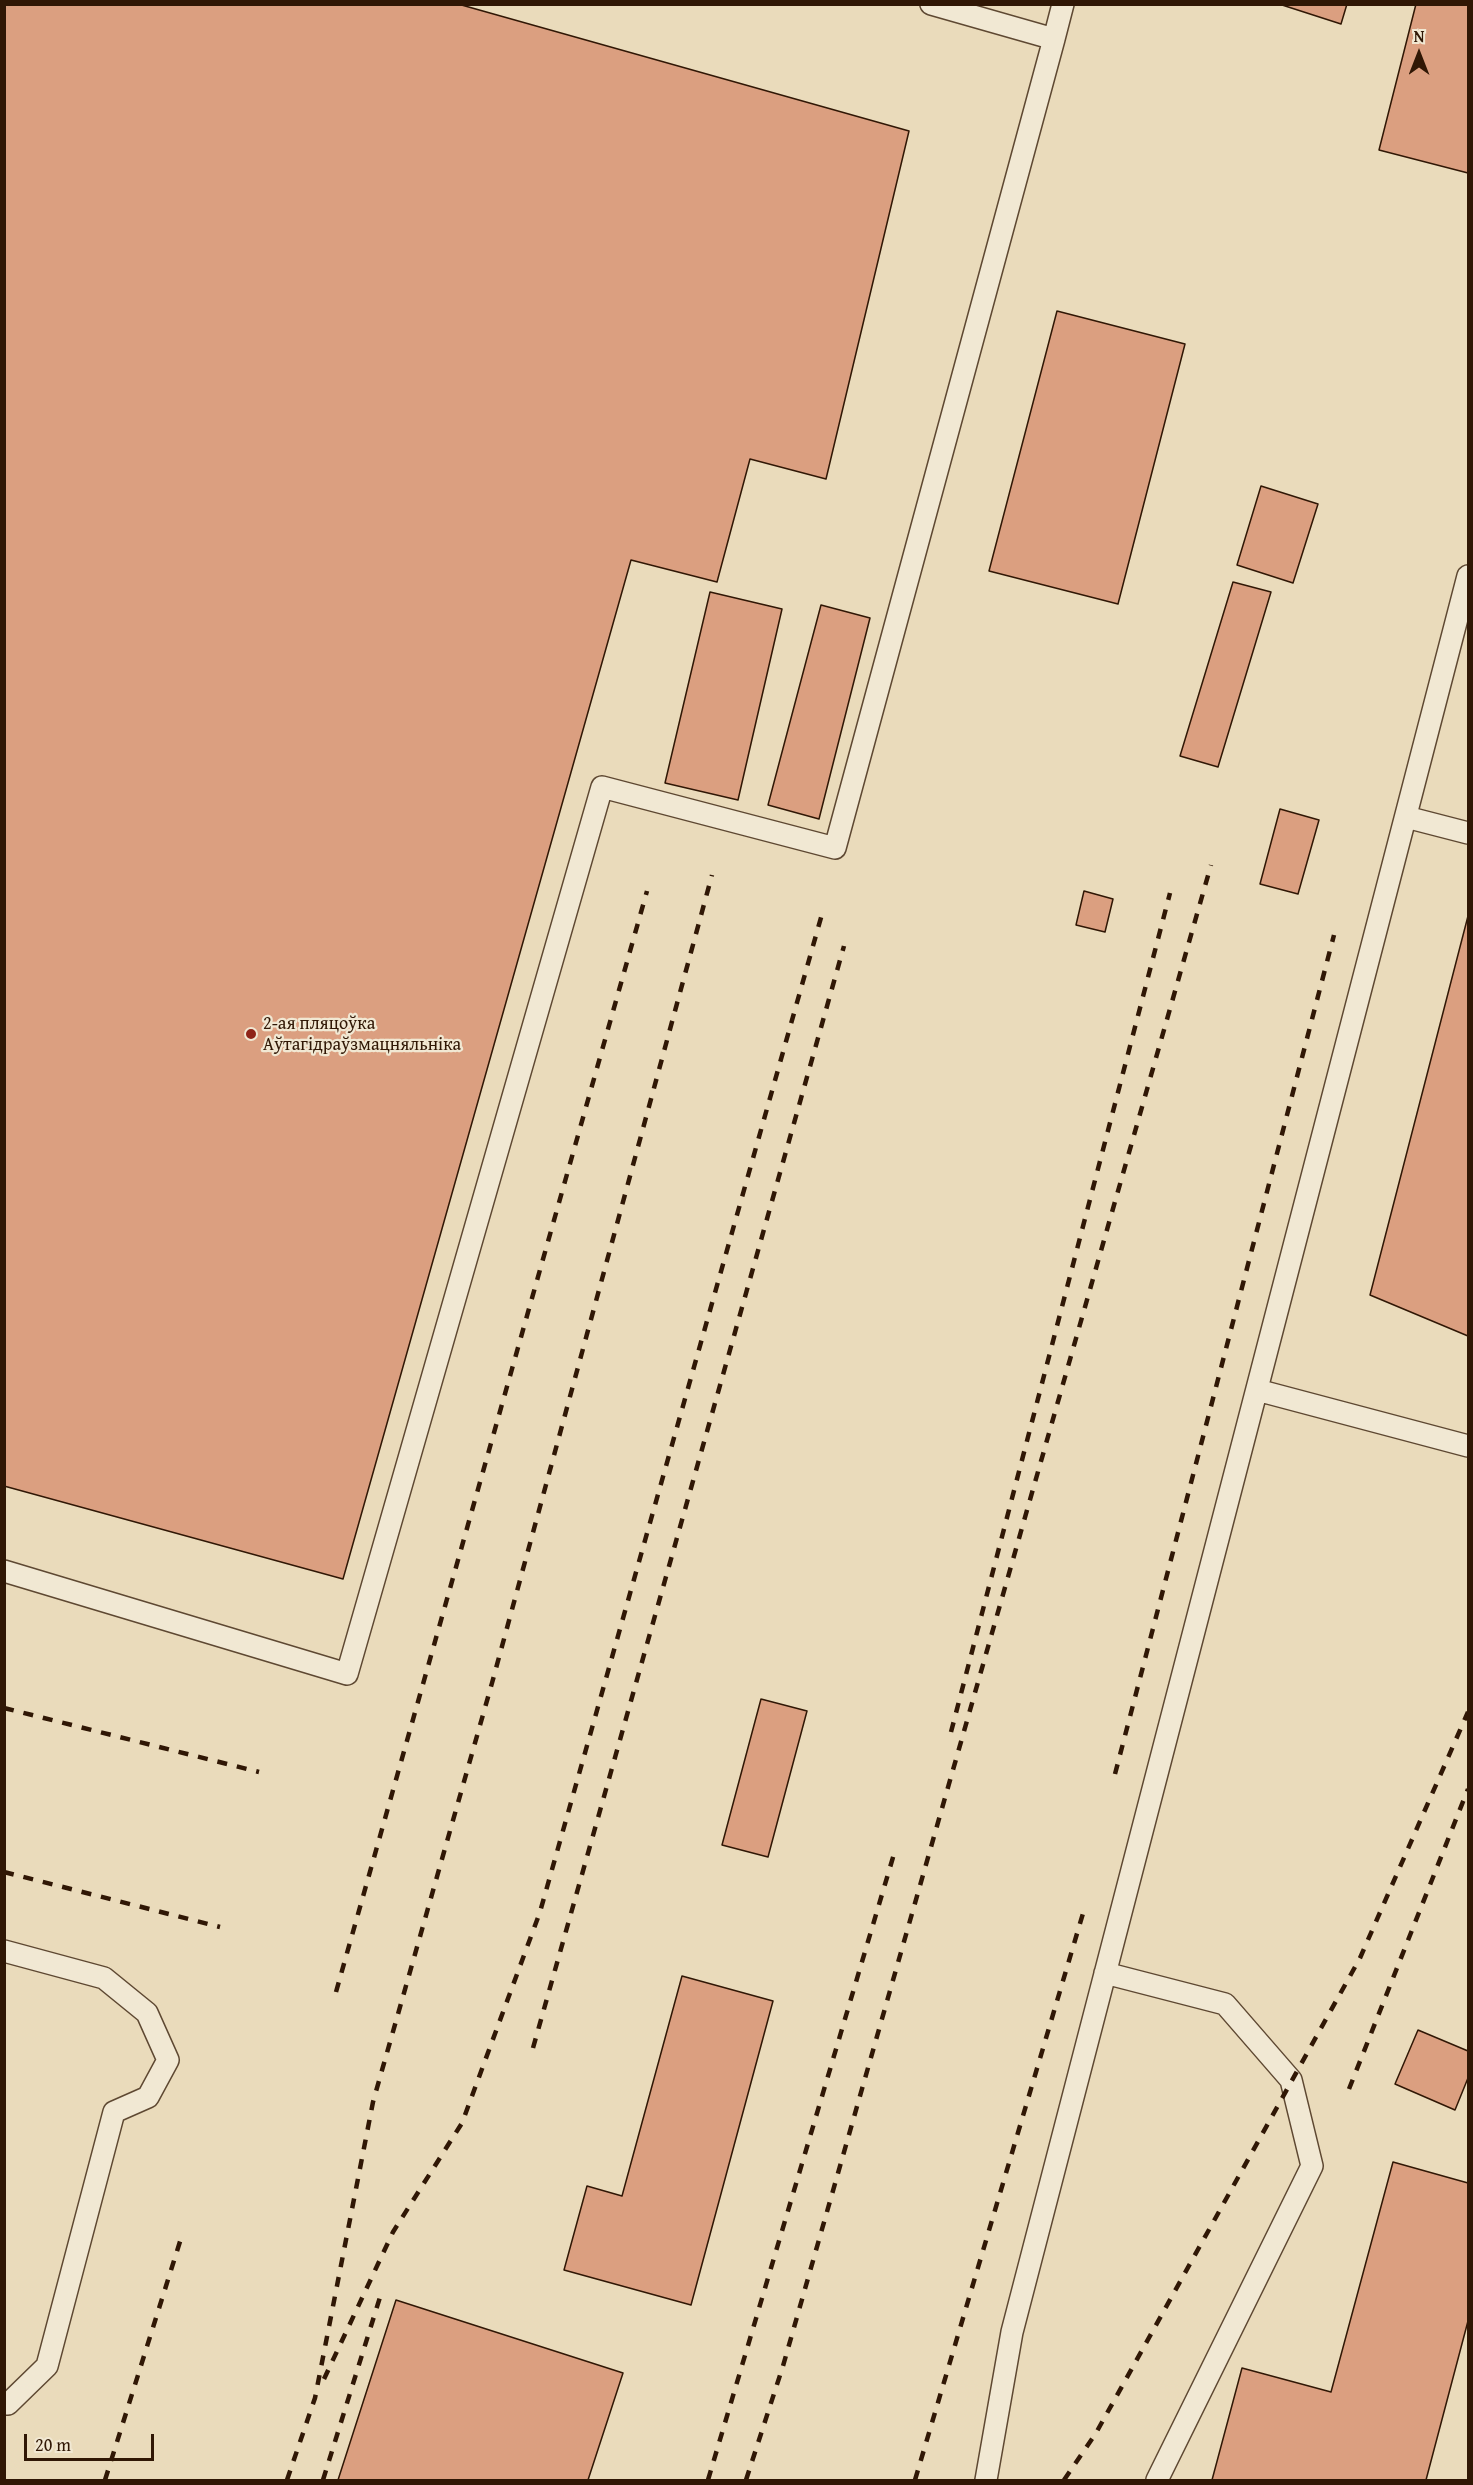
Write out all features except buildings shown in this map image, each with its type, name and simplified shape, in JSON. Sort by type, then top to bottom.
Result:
[{"type":"lane","points":[[931,4],[1054,39]]},
{"type":"lane","points":[[4,1571],[347,1674],[602,788],[835,848],[1064,4]]},
{"type":"lane","points":[[986,2481],[1012,2332],[1468,576]]},
{"type":"lane","points":[[1406,817],[1468,833]]},
{"type":"lane","points":[[1257,1390],[1468,1446]]},
{"type":"lane","points":[[4,1951],[104,1978],[147,2013],[168,2060],[148,2097],[114,2112],[47,2366],[8,2404],[4,2404]]},
{"type":"lane","points":[[1105,1973],[1225,2004],[1291,2080],[1312,2166],[1157,2481]]},
{"type":"railway","points":[[746,2480],[783,2366],[1211,865]]},
{"type":"railway","points":[[287,2480],[315,2398],[373,2102],[492,1683],[712,875]]},
{"type":"railway","points":[[336,1992],[647,891]]},
{"type":"railway","points":[[951,1732],[1170,893]]},
{"type":"railway","points":[[324,2379],[393,2232],[462,2123],[540,1912],[822,914]]},
{"type":"railway","points":[[1115,1774],[1334,935]]},
{"type":"railway","points":[[533,2048],[844,946]]},
{"type":"railway","points":[[4,1708],[259,1772]]},
{"type":"railway","points":[[1064,2480],[1096,2433],[1360,1958],[1468,1712]]},
{"type":"railway","points":[[1349,2089],[1468,1789]]},
{"type":"railway","points":[[708,2480],[894,1854]]},
{"type":"railway","points":[[4,1872],[220,1927]]},
{"type":"railway","points":[[915,2480],[1084,1910]]},
{"type":"railway","points":[[105,2480],[183,2232]]},
{"type":"railway","points":[[323,2480],[381,2294]]},
{"type":"place","name":"2-ая пляцоўка Аўтагідраўзмацняльніка","points":[[251,1034]]}]
